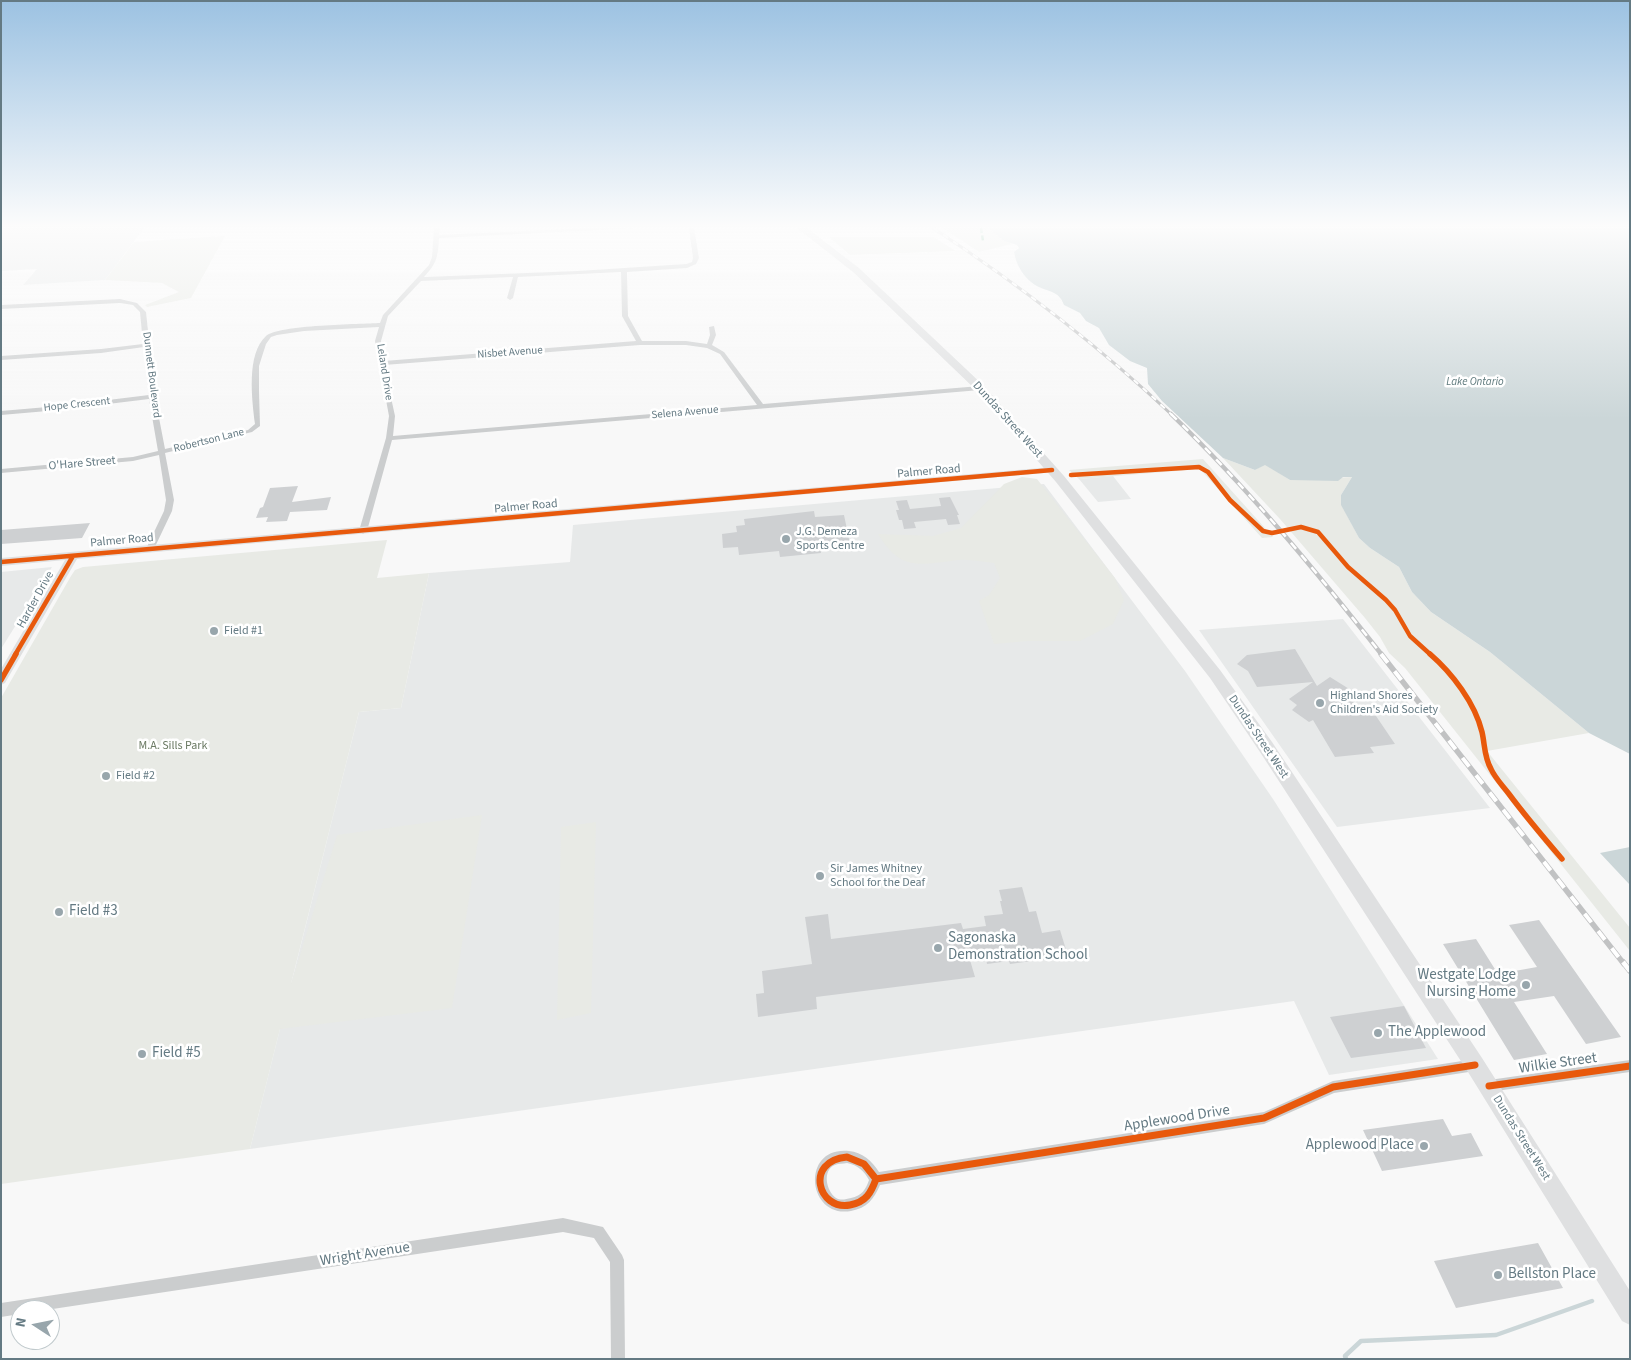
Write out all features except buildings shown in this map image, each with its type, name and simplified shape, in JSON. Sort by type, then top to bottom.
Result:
[{"type":"main road","name":"Dundas Street West","points":[[879,291],[980,388],[1052,470],[1215,674],[1266,747],[1475,1064],[1630,1313]]},
{"type":"street","name":"Leland Drive","points":[[364,531],[389,438],[392,416],[378,341],[385,316],[409,291]]},
{"type":"street","points":[[510,298],[512,291]]},
{"type":"street","points":[[624,291],[625,316],[640,343]]},
{"type":"street","name":"Dunnett Boulevard","points":[[1,306],[111,301],[135,304],[142,312],[152,396],[170,500],[168,511],[150,549]]},
{"type":"street","name":"Robertson Lane","points":[[161,453],[242,434],[258,425],[254,380],[263,344],[272,334],[382,325]]},
{"type":"street","points":[[712,327],[713,335],[709,346],[722,353],[762,406]]},
{"type":"street","name":"Nisbet Avenue","points":[[381,363],[640,343],[686,343],[709,346]]},
{"type":"street","points":[[1,358],[101,351],[146,345]]},
{"type":"street","name":"Selena Avenue","points":[[389,438],[980,388]]},
{"type":"street","name":"Hope Crescent","points":[[1,413],[59,408],[152,396]]},
{"type":"street","name":"O'Hare Street","points":[[1,471],[91,464],[161,453]]},
{"type":"street","name":"Palmer Road","points":[[1,562],[1052,470]]},
{"type":"street","name":"Harder Drive","points":[[1,680],[73,556]]},
{"type":"street","name":"Applewood Drive","points":[[876,1179],[1264,1118],[1333,1087],[1475,1064]]},
{"type":"street","name":"Wilkie Street","points":[[1489,1086],[1630,1066]]},
{"type":"street","points":[[840,1156],[850,1157],[871,1168],[876,1179],[868,1196],[848,1207],[837,1207],[828,1201],[820,1180],[824,1165],[832,1158],[840,1156]]},
{"type":"street","name":"Wright Avenue","points":[[1,1310],[563,1225],[598,1232],[617,1260],[618,1359]]},
{"type":"shaded area","points":[[1113,476],[1131,499],[1098,502],[1079,479]]},
{"type":"shaded area","name":"Sir James Whitney School for the Deaf","points":[[1044,484],[1185,671],[1273,799],[1438,1059],[1329,1075],[1294,1001],[250,1149],[359,712],[401,708],[429,573],[570,562],[573,525]]},
{"type":"shaded area","points":[[52,567],[1,649],[1,572]]},
{"type":"shaded area","points":[[1343,619],[1490,808],[1337,827],[1199,630]]},
{"type":"green space","points":[[195,291],[191,298],[147,307],[145,305],[179,292]]},
{"type":"green space","points":[[1223,458],[1255,470],[1265,464],[1290,480],[1352,477],[1341,495],[1341,504],[1359,538],[1370,548],[1399,567],[1412,592],[1431,612],[1490,652],[1589,733],[1487,751],[1630,928],[1630,951],[1405,668],[1389,653],[1380,637],[1365,618],[1280,519]]},
{"type":"green space","points":[[1203,459],[1273,537],[1262,538],[1200,469],[1079,479],[1069,470]]},
{"type":"green space","points":[[1022,477],[1037,479],[1115,578],[1124,600],[1113,624],[1080,641],[1028,641],[994,644],[979,601],[989,595],[1000,578],[994,563],[963,560],[923,564],[913,563],[895,555],[878,534],[933,536],[961,528],[1004,484]]},
{"type":"green space","name":"M.A. Sills Park","points":[[387,540],[377,578],[429,573],[401,708],[359,712],[291,984],[337,835],[482,815],[452,1008],[280,1029],[250,1149],[1,1184],[1,698],[71,576],[75,570],[83,567]]},
{"type":"green space","points":[[596,822],[591,1013],[557,1020],[561,827]]},
{"type":"water","name":"Lake Ontario","points":[[1630,291],[1630,754],[1589,733],[1490,652],[1431,612],[1412,592],[1399,567],[1370,548],[1359,538],[1341,505],[1341,495],[1352,477],[1343,477],[1338,481],[1290,480],[1265,465],[1255,470],[1223,458],[1162,401],[1148,384],[1147,368],[1130,361],[1109,345],[1099,328],[1086,321],[1080,313],[1064,305],[1062,300],[1052,292]]},
{"type":"water","points":[[1630,847],[1630,885],[1600,853]]},
{"type":"waterway","points":[[1346,1359],[1345,1356],[1361,1341],[1496,1335],[1592,1301]]},
{"type":"railway","points":[[1024,291],[1115,364],[1172,415]]},
{"type":"railway","points":[[1172,415],[1227,471],[1281,531],[1382,655]]},
{"type":"railway","points":[[1381,654],[1624,964]]},
{"type":"railway","points":[[1623,962],[1630,971]]},
{"type":"cycle path","points":[[1071,475],[1199,467],[1208,472],[1230,500],[1263,531],[1272,533],[1301,527],[1318,532],[1348,567],[1395,610],[1410,636],[1440,663],[1467,699],[1477,717],[1482,733],[1485,755],[1491,770],[1529,821],[1562,859]]},
{"type":"cycle path","points":[[1,562],[1052,470]]},
{"type":"cycle path","points":[[1,680],[73,556]]},
{"type":"cycle path","points":[[876,1179],[871,1192],[865,1199],[857,1204],[842,1206],[832,1203],[825,1195],[821,1185],[821,1174],[825,1164],[834,1158],[847,1157],[857,1159],[868,1167],[876,1179],[1264,1118],[1333,1087],[1475,1065]]},
{"type":"cycle path","points":[[1489,1086],[1630,1066]]},
{"type":"place","name":"J.G. Demeza Sports Centre","points":[[786,539]]},
{"type":"place","name":"Field #1","points":[[214,631]]},
{"type":"place","name":"Highland Shores Children's Aid Society","points":[[1320,703]]},
{"type":"place","name":"Field #2","points":[[106,776]]},
{"type":"place","name":"Sir James Whitney School for the Deaf","points":[[820,876]]},
{"type":"place","name":"Field #3","points":[[59,912]]},
{"type":"place","name":"Sagonaska Demonstration School","points":[[938,948]]},
{"type":"place","name":"Westgate Lodge Nursing Home","points":[[1526,985]]},
{"type":"place","name":"The Applewood","points":[[1378,1033]]},
{"type":"place","name":"Field #5","points":[[142,1054]]},
{"type":"place","name":"Applewood Place","points":[[1424,1146]]},
{"type":"place","name":"Bellston Place","points":[[1498,1275]]}]
